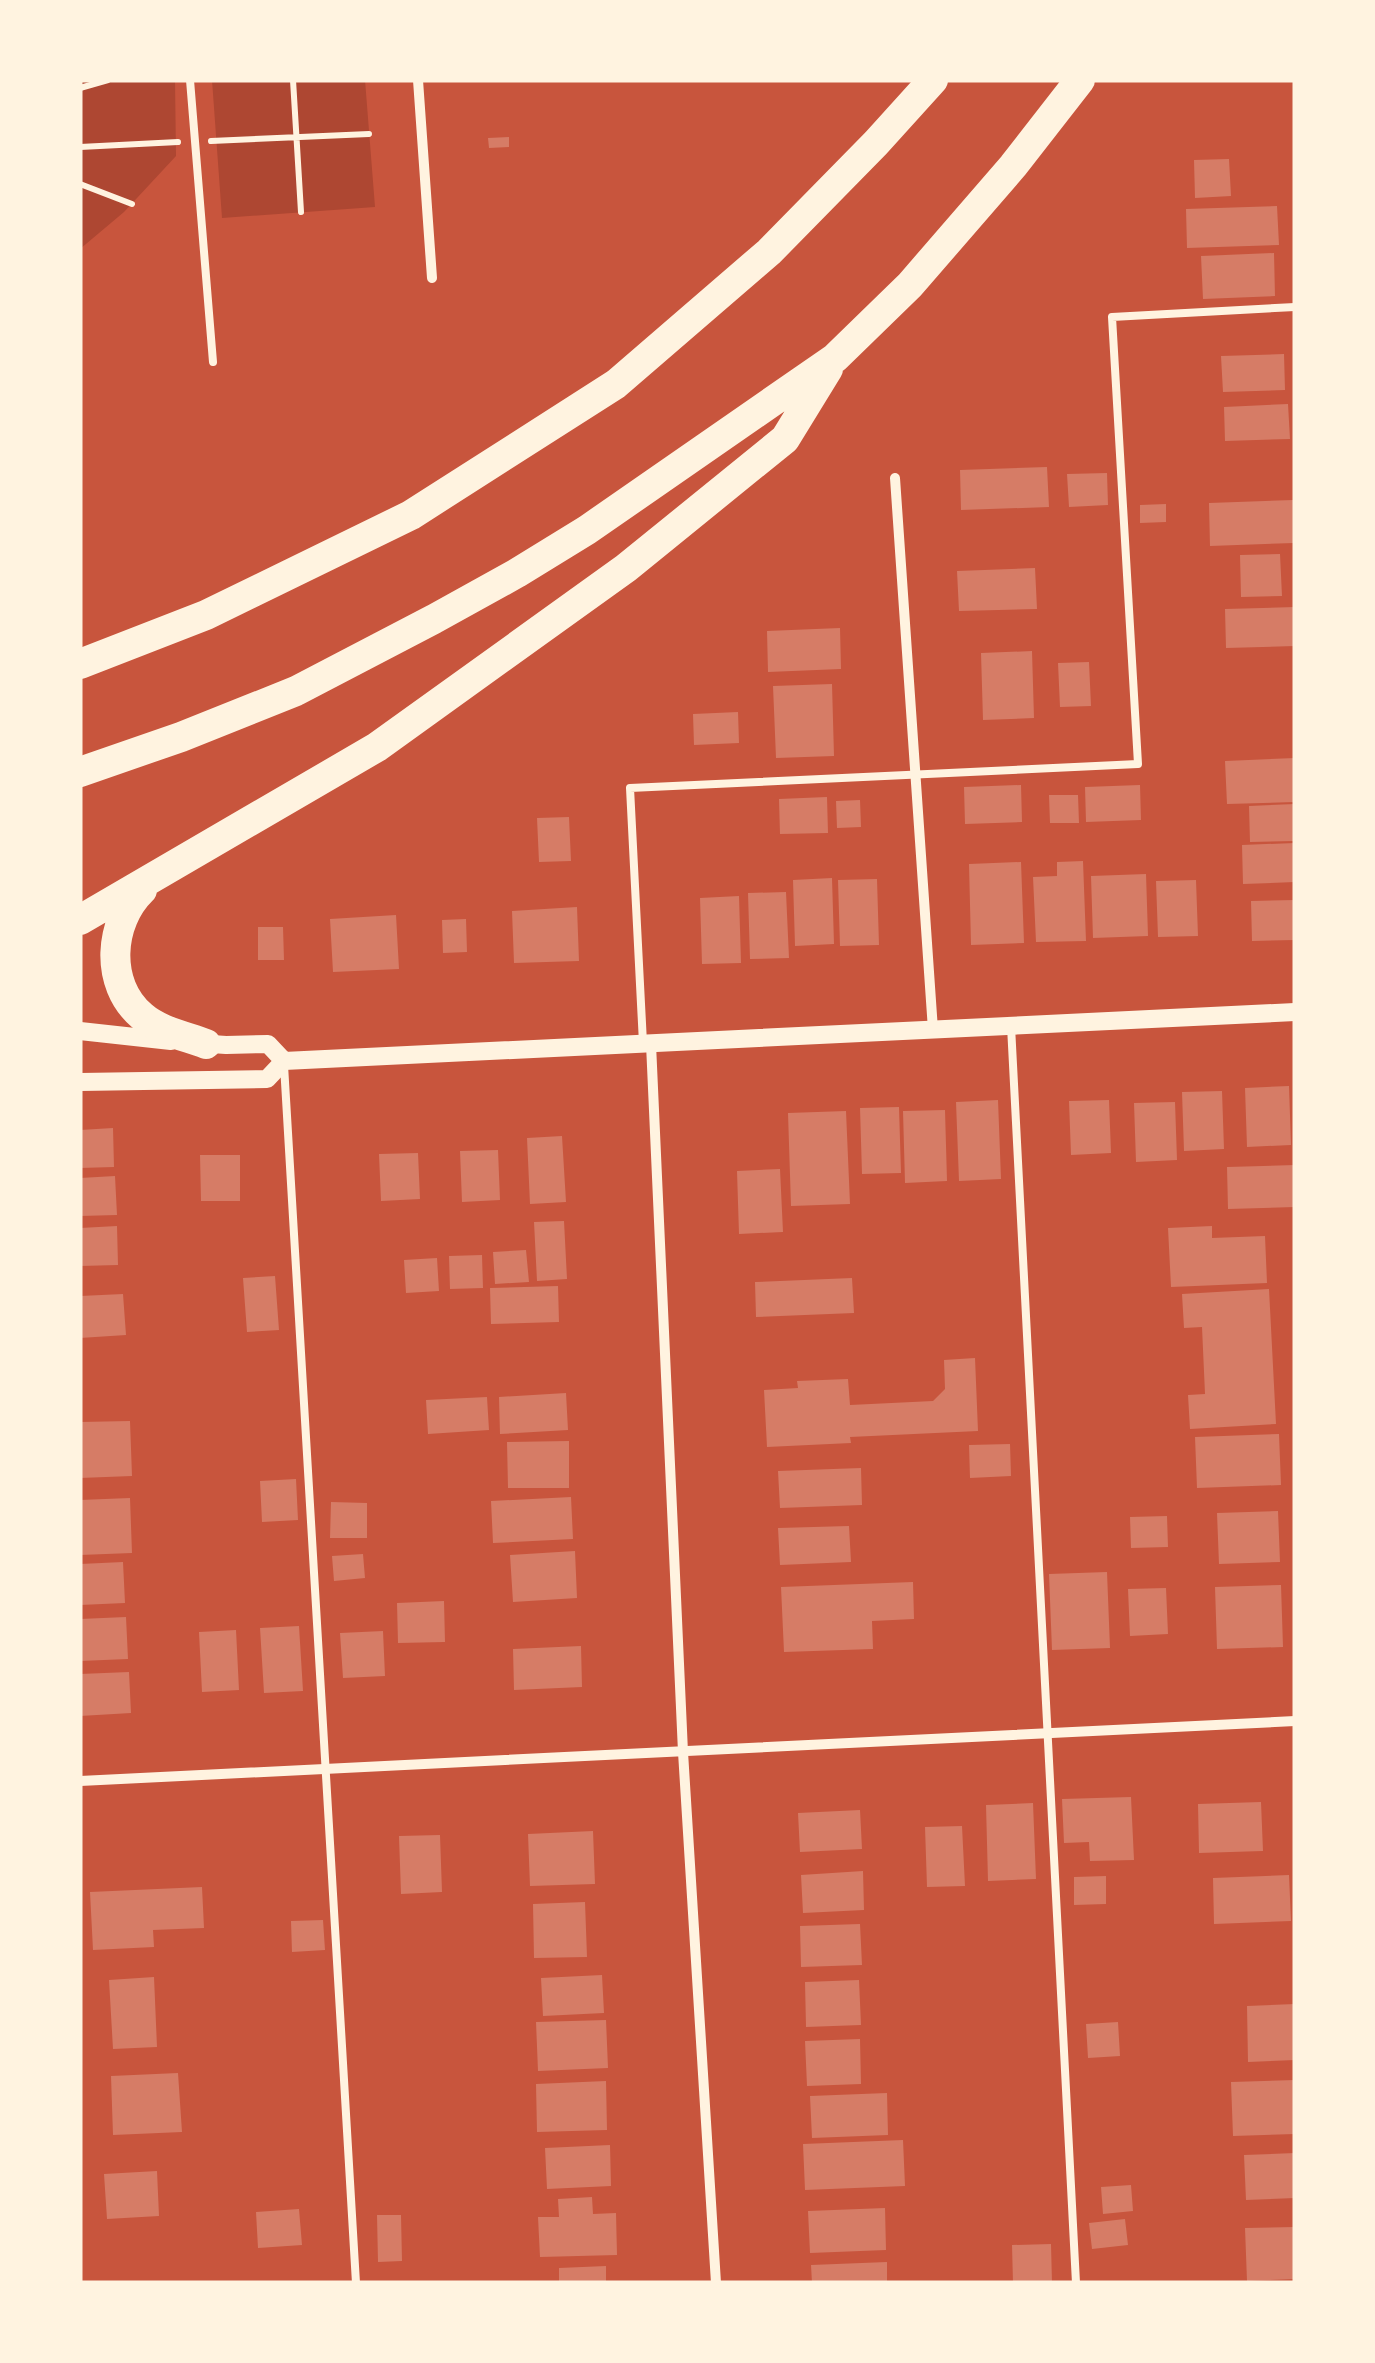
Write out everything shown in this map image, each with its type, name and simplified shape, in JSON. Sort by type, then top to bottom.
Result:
[{"type":"highway","points":[[80,664],[206,615],[411,515],[616,384],[769,252],[934,80]]},
{"type":"highway","points":[[80,772],[181,737],[296,690],[434,619],[587,530],[835,358],[910,285],[1013,166],[1080,80]]},
{"type":"highway","points":[[80,920],[377,747],[626,568],[785,439],[835,358]]},
{"type":"highway","points":[[162,872],[138,893],[121,920],[115,950],[118,976],[128,1000],[143,1018],[206,1044]]},
{"type":"street","points":[[418,80],[432,278]]},
{"type":"street","points":[[895,478],[932,1030]]},
{"type":"street","points":[[80,1082],[267,1079],[284,1061],[1295,1012]]},
{"type":"street","points":[[80,1031],[206,1044],[268,1044],[284,1061]]},
{"type":"street","points":[[647,1044],[683,1752],[716,2283]]},
{"type":"street","points":[[80,1781],[1295,1721]]},
{"type":"lane","points":[[190,80],[214,362]]},
{"type":"lane","points":[[647,1044],[630,788],[1138,764],[1112,317],[1295,307]]},
{"type":"lane","points":[[1011,1026],[1076,2283]]},
{"type":"lane","points":[[284,1061],[356,2283]]},
{"type":"path","points":[[80,88],[108,80]]},
{"type":"path","points":[[293,80],[301,212]]},
{"type":"path","points":[[80,146],[369,134]]},
{"type":"path","points":[[80,184],[132,204]]},
{"type":"shaded area","points":[[80,80],[175,80],[176,156],[124,212],[80,249]]},
{"type":"shaded area","points":[[212,80],[365,80],[375,207],[222,218]]},
{"type":"building","points":[[509,137],[509,147],[489,148],[488,138]]},
{"type":"building","points":[[1229,159],[1231,196],[1195,198],[1194,160]]},
{"type":"building","points":[[1277,206],[1279,245],[1187,248],[1186,209]]},
{"type":"building","points":[[1274,253],[1275,296],[1203,299],[1201,256]]},
{"type":"building","points":[[1284,354],[1285,390],[1223,392],[1221,356]]},
{"type":"building","points":[[1288,404],[1290,439],[1225,441],[1224,407]]},
{"type":"building","points":[[1047,467],[1049,507],[961,510],[960,470]]},
{"type":"building","points":[[1107,473],[1108,505],[1069,507],[1067,474]]},
{"type":"building","points":[[1293,500],[1294,543],[1210,546],[1209,503]]},
{"type":"building","points":[[1166,504],[1166,522],[1140,523],[1140,505]]},
{"type":"building","points":[[1280,554],[1282,596],[1241,597],[1240,555]]},
{"type":"building","points":[[1035,568],[1037,609],[959,611],[957,571]]},
{"type":"building","points":[[1295,607],[1295,646],[1226,648],[1225,609]]},
{"type":"building","points":[[840,628],[841,669],[768,672],[767,631]]},
{"type":"building","points":[[1032,651],[1034,718],[983,720],[981,653]]},
{"type":"building","points":[[1089,662],[1091,706],[1060,707],[1058,663]]},
{"type":"building","points":[[832,684],[834,756],[776,758],[773,686]]},
{"type":"building","points":[[738,712],[739,743],[694,745],[693,714]]},
{"type":"building","points":[[1295,758],[1295,802],[1227,804],[1225,761]]},
{"type":"building","points":[[1021,785],[1022,822],[965,824],[964,787]]},
{"type":"building","points":[[1140,785],[1141,820],[1086,822],[1085,787]]},
{"type":"building","points":[[1049,795],[1078,795],[1079,823],[1050,823]]},
{"type":"building","points":[[827,797],[828,833],[780,834],[779,799]]},
{"type":"building","points":[[860,800],[861,827],[837,828],[836,801]]},
{"type":"building","points":[[1295,804],[1295,841],[1250,842],[1249,806]]},
{"type":"building","points":[[569,817],[571,861],[539,862],[537,818]]},
{"type":"building","points":[[1295,843],[1295,882],[1243,884],[1242,845]]},
{"type":"building","points":[[1083,861],[1086,941],[1036,942],[1033,877],[1057,876],[1057,862]]},
{"type":"building","points":[[1021,862],[1024,943],[971,945],[969,864]]},
{"type":"building","points":[[1146,874],[1148,936],[1093,938],[1091,876]]},
{"type":"building","points":[[832,878],[834,944],[795,946],[793,880]]},
{"type":"building","points":[[877,879],[879,945],[840,946],[838,880]]},
{"type":"building","points":[[1196,880],[1198,936],[1158,937],[1156,881]]},
{"type":"building","points":[[786,892],[789,958],[750,959],[748,893]]},
{"type":"building","points":[[739,896],[741,963],[702,964],[700,898]]},
{"type":"building","points":[[1295,900],[1295,940],[1252,941],[1251,901]]},
{"type":"building","points":[[577,907],[579,961],[514,963],[512,911]]},
{"type":"building","points":[[396,915],[399,969],[333,972],[330,919]]},
{"type":"building","points":[[466,919],[467,952],[443,953],[442,920]]},
{"type":"building","points":[[258,927],[283,927],[284,960],[258,960]]},
{"type":"building","points":[[1289,1086],[1291,1145],[1247,1147],[1245,1088]]},
{"type":"building","points":[[1222,1091],[1224,1149],[1184,1151],[1182,1092]]},
{"type":"building","points":[[998,1100],[1001,1179],[959,1181],[956,1102]]},
{"type":"building","points":[[1109,1100],[1111,1153],[1071,1155],[1069,1101]]},
{"type":"building","points":[[1175,1102],[1177,1160],[1136,1162],[1134,1103]]},
{"type":"building","points":[[899,1107],[901,1173],[862,1174],[860,1108]]},
{"type":"building","points":[[945,1110],[947,1181],[905,1183],[903,1111]]},
{"type":"building","points":[[846,1111],[850,1204],[791,1206],[788,1113]]},
{"type":"building","points":[[113,1128],[114,1167],[80,1168],[80,1130]]},
{"type":"building","points":[[562,1136],[566,1202],[530,1204],[527,1138]]},
{"type":"building","points":[[498,1150],[500,1200],[462,1202],[460,1151]]},
{"type":"building","points":[[418,1153],[420,1199],[381,1201],[379,1154]]},
{"type":"building","points":[[200,1155],[240,1155],[240,1201],[201,1201]]},
{"type":"building","points":[[1295,1165],[1295,1207],[1228,1209],[1227,1167]]},
{"type":"building","points":[[780,1169],[783,1232],[739,1234],[737,1171]]},
{"type":"building","points":[[115,1176],[117,1215],[80,1216],[80,1178]]},
{"type":"building","points":[[564,1221],[567,1279],[537,1281],[534,1222]]},
{"type":"building","points":[[117,1226],[118,1265],[80,1266],[80,1228]]},
{"type":"building","points":[[1212,1226],[1212,1238],[1265,1236],[1267,1283],[1171,1287],[1168,1228]]},
{"type":"building","points":[[526,1250],[529,1282],[495,1284],[493,1252]]},
{"type":"building","points":[[482,1255],[483,1288],[450,1289],[449,1256]]},
{"type":"building","points":[[437,1258],[439,1291],[406,1293],[404,1260]]},
{"type":"building","points":[[275,1276],[279,1330],[247,1332],[243,1278]]},
{"type":"building","points":[[852,1278],[854,1313],[756,1317],[755,1282]]},
{"type":"building","points":[[558,1286],[559,1322],[491,1324],[490,1288]]},
{"type":"building","points":[[1269,1289],[1276,1424],[1190,1429],[1188,1395],[1205,1394],[1202,1327],[1184,1328],[1182,1294]]},
{"type":"building","points":[[123,1294],[126,1335],[80,1338],[80,1296]]},
{"type":"building","points":[[975,1358],[978,1431],[850,1437],[851,1443],[767,1447],[764,1390],[798,1388],[797,1381],[848,1379],[850,1405],[933,1401],[945,1389],[944,1360]]},
{"type":"building","points":[[566,1393],[568,1430],[500,1434],[499,1397]]},
{"type":"building","points":[[487,1397],[489,1430],[428,1434],[426,1400]]},
{"type":"building","points":[[130,1421],[132,1476],[80,1478],[80,1422]]},
{"type":"building","points":[[1279,1434],[1281,1485],[1197,1488],[1195,1437]]},
{"type":"building","points":[[569,1441],[569,1488],[508,1488],[507,1442]]},
{"type":"building","points":[[1010,1444],[1011,1476],[970,1478],[969,1445]]},
{"type":"building","points":[[861,1468],[862,1505],[780,1508],[778,1471]]},
{"type":"building","points":[[296,1479],[298,1520],[262,1522],[260,1481]]},
{"type":"building","points":[[571,1497],[573,1539],[493,1543],[491,1501]]},
{"type":"building","points":[[130,1498],[132,1553],[80,1555],[80,1500]]},
{"type":"building","points":[[331,1502],[367,1503],[367,1538],[330,1538]]},
{"type":"building","points":[[1278,1511],[1280,1562],[1219,1564],[1217,1513]]},
{"type":"building","points":[[1167,1516],[1168,1547],[1131,1548],[1130,1517]]},
{"type":"building","points":[[849,1526],[851,1562],[780,1565],[778,1528]]},
{"type":"building","points":[[575,1551],[577,1598],[513,1602],[510,1555]]},
{"type":"building","points":[[363,1554],[365,1578],[334,1581],[332,1556]]},
{"type":"building","points":[[123,1562],[125,1603],[80,1605],[80,1564]]},
{"type":"building","points":[[1107,1572],[1110,1648],[1052,1650],[1049,1574]]},
{"type":"building","points":[[913,1582],[914,1619],[872,1621],[873,1649],[784,1652],[781,1587]]},
{"type":"building","points":[[1281,1585],[1283,1647],[1217,1649],[1215,1587]]},
{"type":"building","points":[[1166,1588],[1168,1634],[1130,1636],[1128,1589]]},
{"type":"building","points":[[444,1601],[445,1642],[398,1643],[397,1603]]},
{"type":"building","points":[[126,1617],[128,1659],[80,1661],[80,1619]]},
{"type":"building","points":[[299,1626],[303,1691],[264,1693],[260,1628]]},
{"type":"building","points":[[236,1630],[239,1690],[202,1692],[199,1632]]},
{"type":"building","points":[[383,1631],[385,1676],[343,1678],[340,1633]]},
{"type":"building","points":[[581,1646],[582,1687],[514,1690],[513,1649]]},
{"type":"building","points":[[129,1672],[131,1713],[80,1716],[80,1674]]},
{"type":"building","points":[[1131,1797],[1134,1860],[1090,1861],[1089,1842],[1064,1843],[1062,1799]]},
{"type":"building","points":[[1261,1802],[1263,1851],[1199,1853],[1198,1804]]},
{"type":"building","points":[[1033,1803],[1036,1879],[988,1881],[986,1805]]},
{"type":"building","points":[[860,1810],[862,1849],[800,1852],[798,1813]]},
{"type":"building","points":[[962,1826],[965,1886],[927,1887],[925,1827]]},
{"type":"building","points":[[593,1831],[595,1884],[530,1886],[528,1834]]},
{"type":"building","points":[[440,1835],[442,1892],[401,1894],[399,1836]]},
{"type":"building","points":[[863,1871],[864,1910],[803,1913],[801,1875]]},
{"type":"building","points":[[1289,1875],[1291,1921],[1214,1924],[1213,1878]]},
{"type":"building","points":[[1106,1876],[1106,1904],[1074,1905],[1074,1877]]},
{"type":"building","points":[[202,1887],[204,1928],[153,1930],[154,1947],[93,1950],[90,1892]]},
{"type":"building","points":[[585,1902],[587,1957],[534,1958],[533,1904]]},
{"type":"building","points":[[323,1920],[325,1950],[292,1952],[291,1921]]},
{"type":"building","points":[[860,1924],[862,1965],[801,1967],[800,1926]]},
{"type":"building","points":[[602,1975],[604,2013],[543,2016],[541,1978]]},
{"type":"building","points":[[154,1977],[157,2047],[113,2049],[109,1980]]},
{"type":"building","points":[[859,1980],[861,2025],[806,2027],[805,1982]]},
{"type":"building","points":[[1295,2004],[1295,2060],[1248,2062],[1247,2006]]},
{"type":"building","points":[[606,2020],[608,2068],[538,2071],[536,2022]]},
{"type":"building","points":[[1118,2022],[1120,2056],[1088,2058],[1086,2024]]},
{"type":"building","points":[[860,2039],[861,2084],[807,2086],[805,2041]]},
{"type":"building","points":[[178,2073],[182,2132],[113,2135],[111,2076]]},
{"type":"building","points":[[1295,2080],[1295,2134],[1233,2136],[1231,2082]]},
{"type":"building","points":[[606,2081],[607,2130],[537,2132],[536,2084]]},
{"type":"building","points":[[887,2093],[888,2135],[812,2138],[810,2096]]},
{"type":"building","points":[[903,2140],[905,2186],[805,2190],[803,2144]]},
{"type":"building","points":[[610,2145],[611,2186],[547,2189],[545,2148]]},
{"type":"building","points":[[1295,2153],[1295,2198],[1246,2200],[1244,2155]]},
{"type":"building","points":[[157,2171],[159,2216],[107,2219],[104,2174]]},
{"type":"building","points":[[1131,2185],[1133,2211],[1103,2214],[1101,2187]]},
{"type":"building","points":[[592,2197],[593,2214],[616,2213],[617,2255],[540,2257],[538,2217],[559,2217],[558,2199]]},
{"type":"building","points":[[885,2208],[886,2250],[810,2253],[808,2211]]},
{"type":"building","points":[[299,2209],[302,2245],[258,2248],[256,2212]]},
{"type":"building","points":[[377,2215],[401,2215],[402,2261],[378,2262]]},
{"type":"building","points":[[1125,2219],[1128,2245],[1092,2249],[1089,2223]]},
{"type":"building","points":[[1295,2227],[1295,2279],[1247,2281],[1245,2228]]},
{"type":"building","points":[[1051,2244],[1052,2283],[1013,2283],[1012,2245]]},
{"type":"building","points":[[887,2262],[887,2283],[812,2283],[811,2265]]},
{"type":"building","points":[[606,2266],[606,2283],[559,2283],[559,2268]]}]
